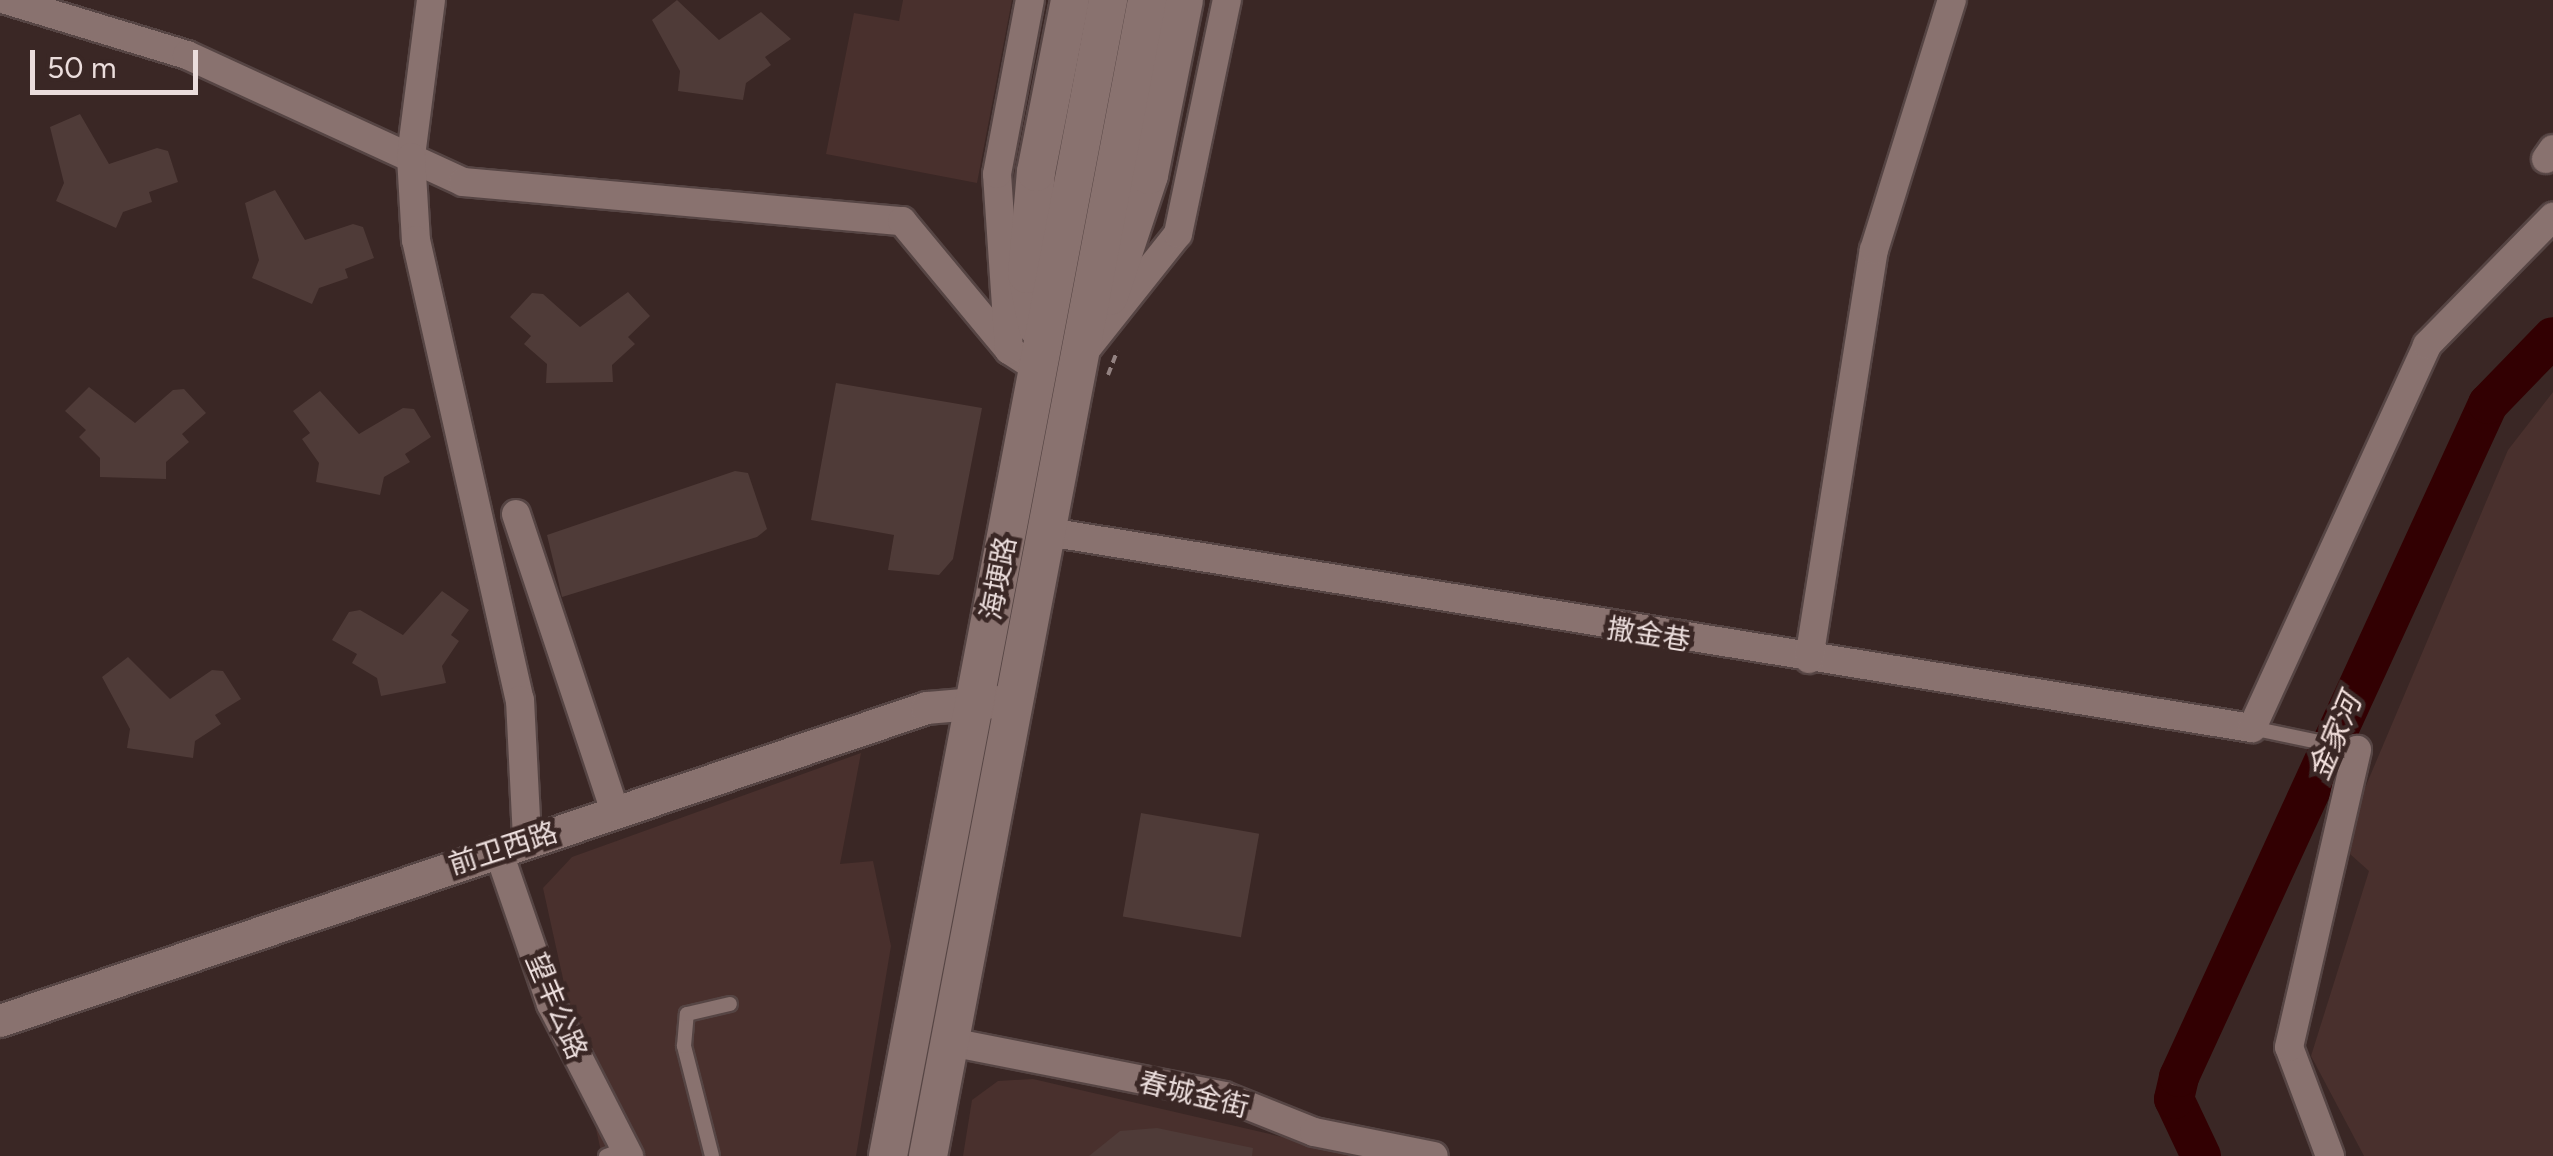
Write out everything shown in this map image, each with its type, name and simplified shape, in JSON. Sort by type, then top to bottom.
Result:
[{"type":"main road","points":[[1030,355],[1027,274],[1036,172],[1070,0]]},
{"type":"main road","name":"海埂路","points":[[888,1156],[1030,355],[1108,0]]},
{"type":"main road","name":"海埂路","points":[[928,1156],[1010,705],[1048,532],[1147,0]]},
{"type":"main road","points":[[1080,357],[1135,226],[1184,0]]},
{"type":"street","points":[[6,0],[188,55],[464,182],[902,222],[1030,355]]},
{"type":"street","name":"望丰公路","points":[[431,0],[411,157],[416,240],[520,700],[512,845],[551,1004],[620,1154]]},
{"type":"street","points":[[1030,0],[997,174],[1030,355]]},
{"type":"street","points":[[1080,357],[1178,234],[1228,0]]},
{"type":"street","points":[[1809,659],[1874,250],[1952,0]]},
{"type":"street","points":[[2252,728],[2427,345],[2553,217]]},
{"type":"street","points":[[516,514],[615,811]]},
{"type":"street","name":"撒金巷","points":[[1048,532],[1809,659],[2252,728]]},
{"type":"street","name":"前卫西路","points":[[0,1021],[512,845],[971,698],[1010,705]]},
{"type":"street","points":[[2330,1156],[2290,1047],[2357,750]]},
{"type":"street","name":"春城金街","points":[[950,1042],[1224,1096],[1314,1132],[1434,1156]]},
{"type":"lane","points":[[2252,728],[2357,750]]},
{"type":"lane","points":[[712,1156],[684,1046],[687,1014],[730,1004]]},
{"type":"shaded area","points":[[903,0],[1012,0],[977,183],[826,154],[854,13],[899,21]]},
{"type":"shaded area","points":[[2553,392],[2553,1156],[2364,1156],[2311,1056],[2369,871],[2350,854],[2359,802],[2508,450]]},
{"type":"shaded area","points":[[861,753],[840,864],[873,861],[891,946],[856,1156],[602,1156],[543,888],[572,857]]},
{"type":"shaded area","points":[[1033,1079],[1364,1156],[963,1156],[972,1100],[998,1081]]},
{"type":"building","points":[[677,0],[719,40],[761,12],[791,39],[765,57],[771,65],[746,83],[743,100],[678,91],[680,71],[652,20]]},
{"type":"building","points":[[80,114],[109,164],[157,148],[168,151],[178,182],[149,192],[152,202],[123,212],[116,228],[56,201],[64,183],[50,127]]},
{"type":"building","points":[[275,190],[305,240],[353,224],[363,227],[374,258],[345,269],[348,278],[319,288],[312,304],[252,278],[259,260],[245,203]]},
{"type":"building","points":[[628,292],[650,316],[628,337],[635,344],[612,365],[613,382],[546,383],[547,364],[524,344],[531,336],[510,317],[532,293],[543,294],[580,327]]},
{"type":"building","points":[[836,383],[982,408],[953,559],[939,575],[888,570],[894,535],[811,520]]},
{"type":"building","points":[[89,387],[135,423],[173,390],[184,389],[206,413],[182,434],[189,442],[166,462],[166,479],[100,477],[100,458],[79,437],[86,430],[65,411]]},
{"type":"building","points":[[320,391],[359,434],[403,408],[414,409],[431,437],[405,454],[410,462],[384,477],[380,495],[316,482],[319,463],[302,439],[310,433],[293,411]]},
{"type":"building","points":[[735,471],[748,473],[767,529],[757,537],[562,597],[547,535]]},
{"type":"building","points":[[442,591],[469,610],[451,635],[459,641],[442,666],[446,683],[381,696],[377,678],[352,663],[357,654],[332,640],[349,612],[360,610],[403,635]]},
{"type":"building","points":[[128,657],[170,699],[212,670],[223,671],[241,699],[215,715],[221,724],[195,741],[193,758],[127,748],[130,729],[102,677]]},
{"type":"building","points":[[1141,813],[1259,834],[1241,937],[1123,916]]},
{"type":"building","points":[[1157,1128],[1253,1148],[1252,1156],[1089,1156],[1120,1131]]},
{"type":"waterway","name":"金家河","points":[[2201,1156],[2174,1099],[2179,1077],[2488,404],[2553,337]]}]
